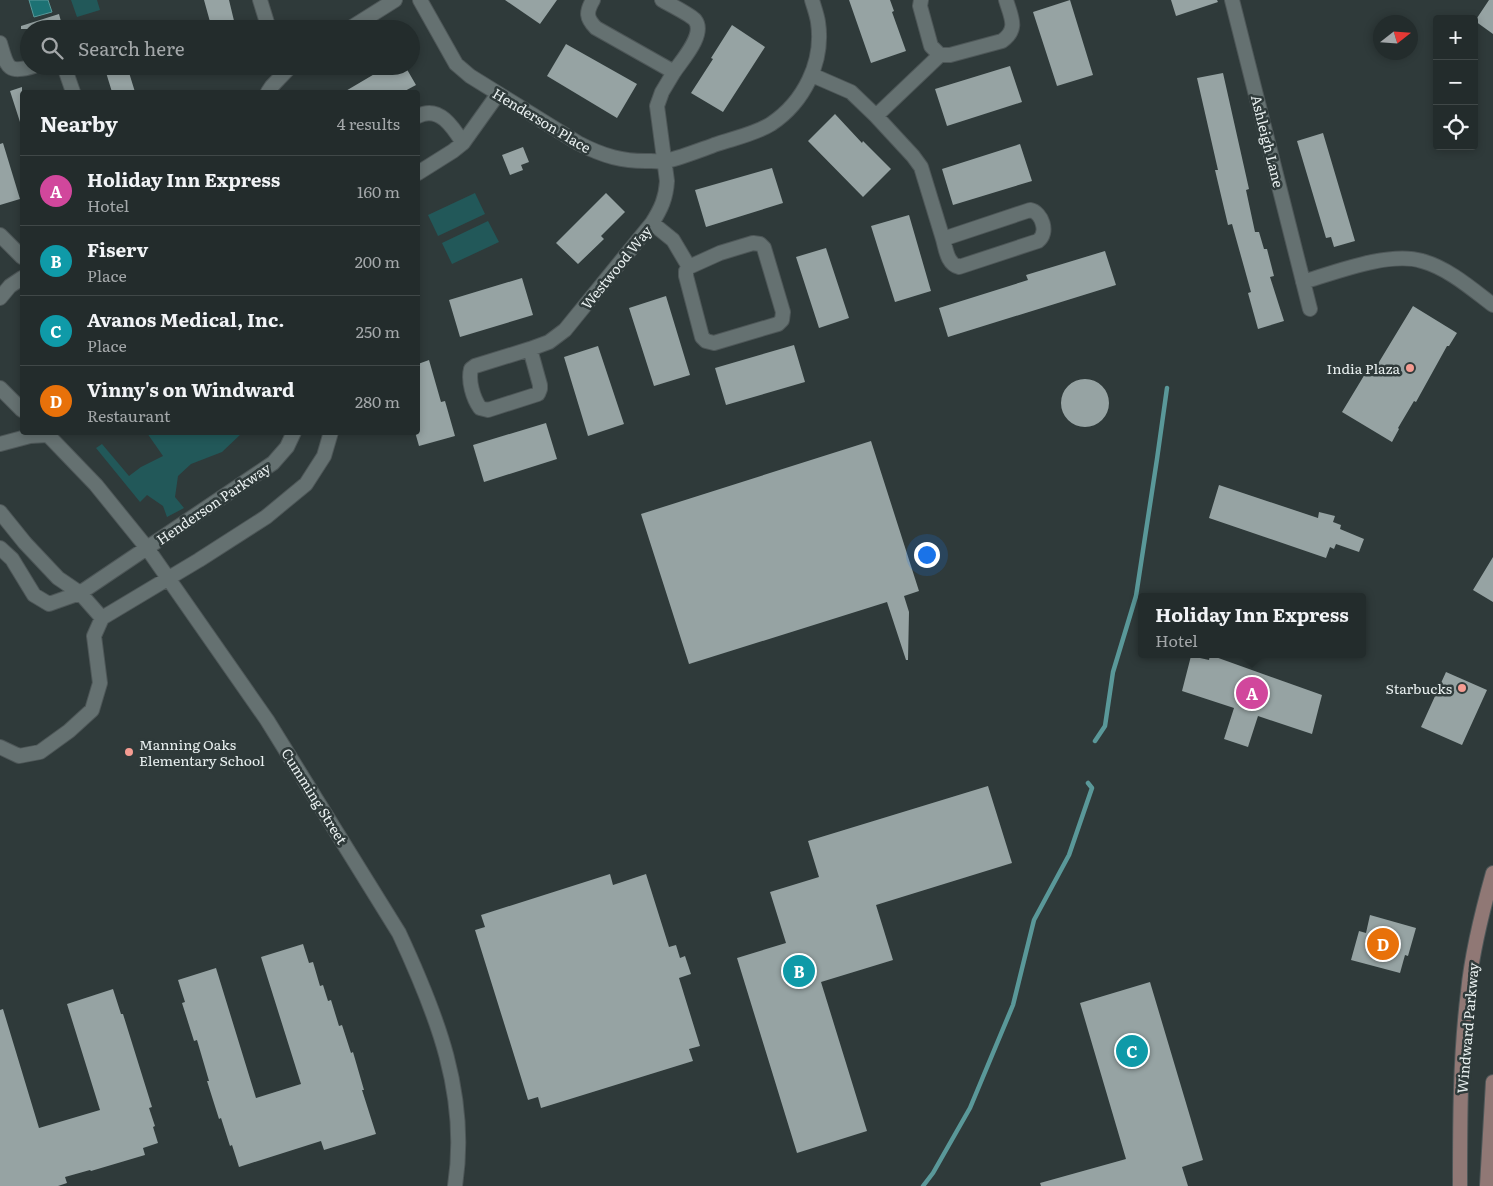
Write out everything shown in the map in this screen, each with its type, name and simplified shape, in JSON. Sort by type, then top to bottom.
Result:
[{"type":"main road","name":"Windward Parkway","points":[[1460,1186],[1462,1062],[1468,992],[1476,936],[1493,872]]},
{"type":"main road","points":[[1487,1186],[1493,1082]]},
{"type":"street","points":[[260,0],[266,20]]},
{"type":"street","points":[[364,20],[395,0]]},
{"type":"street","name":"Henderson Place","points":[[420,0],[456,64],[470,76],[578,144],[596,153],[630,162],[664,162],[750,133],[770,124],[784,114],[804,90],[812,74],[819,48],[818,22],[812,0]]},
{"type":"street","points":[[593,0],[588,8],[588,16],[590,22],[596,28],[674,72]]},
{"type":"street","name":"Westwood Way","points":[[530,349],[540,385],[538,394],[488,410],[480,408],[469,378],[471,369],[475,366],[549,342],[564,330],[652,223],[661,208],[666,193],[667,181],[657,106],[662,92],[697,37],[698,28],[695,20],[662,0]]},
{"type":"street","points":[[921,0],[920,6],[931,46],[940,55]]},
{"type":"street","points":[[876,116],[940,55],[950,55],[1002,41],[1009,36],[1013,28],[1006,0]]},
{"type":"street","name":"Ashleigh Lane","points":[[1232,0],[1310,309]]},
{"type":"street","points":[[0,43],[5,61],[9,67],[14,70],[20,70]]},
{"type":"street","points":[[812,74],[851,92],[914,156],[921,167],[950,262],[954,265],[959,267],[1038,240],[1042,238],[1044,232],[1039,214],[1030,210],[943,239]]},
{"type":"street","points":[[67,75],[72,90]]},
{"type":"street","points":[[269,90],[282,75]]},
{"type":"street","points":[[420,172],[463,143],[498,94]]},
{"type":"street","points":[[420,115],[426,112],[435,113],[446,120],[463,143]]},
{"type":"street","points":[[652,223],[673,240],[689,266]]},
{"type":"street","points":[[0,235],[20,255]]},
{"type":"street","points":[[753,243],[760,244],[764,248],[783,312],[782,320],[778,324],[714,343],[706,342],[702,337],[686,276],[689,266],[720,253],[753,243]]},
{"type":"street","points":[[1304,282],[1386,259],[1410,258],[1424,261],[1457,278],[1493,305]]},
{"type":"street","points":[[0,298],[10,286],[20,279]]},
{"type":"street","points":[[0,388],[20,408]]},
{"type":"street","points":[[0,444],[38,435]]},
{"type":"street","name":"Cumming Street","points":[[47,435],[96,485],[147,548],[267,720],[399,933],[416,970],[451,1070],[459,1129],[459,1161],[455,1186]]},
{"type":"street","name":"Henderson Parkway","points":[[0,548],[12,559],[34,595],[50,604],[80,593],[273,463],[287,447],[293,435]]},
{"type":"street","points":[[0,746],[18,756],[40,752],[69,732],[92,710],[100,683],[94,636],[102,618],[266,517],[306,484],[324,456],[330,435]]},
{"type":"street","points":[[0,512],[25,543],[58,578],[80,593],[102,618]]},
{"type":"shaded area","points":[[29,0],[48,0],[52,12],[34,17]]},
{"type":"shaded area","points":[[71,0],[97,0],[100,10],[77,17]]},
{"type":"shaded area","points":[[475,193],[485,214],[438,236],[428,215]]},
{"type":"shaded area","points":[[488,221],[499,242],[452,264],[442,243]]},
{"type":"shaded area","points":[[148,435],[240,435],[222,452],[191,464],[178,476],[175,497],[184,508],[167,517],[163,506],[147,495],[140,502],[96,448],[102,444],[129,476],[141,467],[163,456]]},
{"type":"building","points":[[204,0],[229,0],[234,20],[210,20]]},
{"type":"building","points":[[505,0],[557,0],[540,24]]},
{"type":"building","points":[[849,0],[890,0],[894,11],[892,12],[906,51],[871,63]]},
{"type":"building","points":[[1070,0],[1093,75],[1057,86],[1033,12]]},
{"type":"building","points":[[1171,0],[1217,0],[1218,2],[1176,16]]},
{"type":"building","points":[[1489,0],[1493,0],[1493,34],[1478,23],[1478,16]]},
{"type":"building","points":[[59,14],[61,20],[40,20]]},
{"type":"building","points":[[732,25],[765,47],[723,112],[691,93]]},
{"type":"building","points":[[566,44],[637,84],[617,118],[547,76]]},
{"type":"building","points":[[1010,66],[1022,102],[947,126],[935,89]]},
{"type":"building","points":[[1223,73],[1249,189],[1246,190],[1255,232],[1259,232],[1264,249],[1267,249],[1274,276],[1270,277],[1284,321],[1258,329],[1248,293],[1251,292],[1232,224],[1228,225],[1215,170],[1218,170],[1197,78]]},
{"type":"building","points":[[107,75],[130,75],[134,90],[111,90]]},
{"type":"building","points":[[373,75],[410,75],[416,85],[407,90],[347,90]]},
{"type":"building","points":[[22,87],[22,90],[20,90],[20,122],[10,91]]},
{"type":"building","points":[[835,114],[862,143],[863,141],[891,169],[863,197],[808,141]]},
{"type":"building","points":[[1323,133],[1355,241],[1334,247],[1331,237],[1326,238],[1297,141]]},
{"type":"building","points":[[3,143],[20,199],[0,205],[0,144]]},
{"type":"building","points":[[1020,144],[1032,181],[953,205],[942,169]]},
{"type":"building","points":[[523,147],[529,162],[521,165],[523,170],[510,175],[502,155]]},
{"type":"building","points":[[772,168],[783,203],[706,227],[695,190]]},
{"type":"building","points":[[606,193],[625,212],[601,236],[604,239],[578,264],[556,243]]},
{"type":"building","points":[[909,215],[931,291],[895,302],[871,226]]},
{"type":"building","points":[[826,248],[849,318],[819,328],[796,257]]},
{"type":"building","points":[[1105,251],[1116,285],[948,337],[939,308],[1028,280],[1026,275]]},
{"type":"building","points":[[522,278],[533,315],[460,337],[449,300]]},
{"type":"building","points":[[666,296],[690,375],[654,386],[629,308]]},
{"type":"building","points":[[1413,306],[1457,333],[1449,346],[1447,346],[1416,402],[1414,401],[1392,442],[1342,412],[1368,369],[1373,372]]},
{"type":"building","points":[[794,345],[805,382],[726,405],[715,368]]},
{"type":"building","points":[[598,346],[624,424],[588,436],[564,357]]},
{"type":"building","points":[[429,360],[441,402],[445,401],[455,436],[419,446],[416,435],[420,435],[420,363]]},
{"type":"building","points":[[1085,379],[1094,381],[1102,386],[1107,394],[1109,403],[1107,412],[1102,420],[1094,425],[1085,427],[1076,425],[1068,420],[1063,412],[1061,403],[1063,394],[1068,386],[1076,381]]},
{"type":"building","points":[[546,423],[557,459],[484,482],[473,445]]},
{"type":"building","points":[[871,441],[919,591],[904,596],[909,612],[908,660],[906,660],[887,602],[689,664],[641,514]]},
{"type":"building","points":[[1219,485],[1318,518],[1319,512],[1335,516],[1333,522],[1341,525],[1340,529],[1364,539],[1359,552],[1336,544],[1334,549],[1330,547],[1326,558],[1209,518]]},
{"type":"building","points":[[1493,557],[1493,602],[1473,590]]},
{"type":"building","points":[[1190,658],[1209,660],[1209,658],[1218,658],[1322,695],[1312,734],[1258,716],[1248,747],[1224,739],[1234,708],[1182,691]]},
{"type":"building","points":[[1446,672],[1487,690],[1462,745],[1421,727]]},
{"type":"building","points":[[988,786],[1012,863],[876,905],[893,960],[821,982],[867,1131],[797,1153],[737,958],[786,943],[770,892],[819,877],[808,841]]},
{"type":"building","points":[[610,874],[613,885],[646,874],[669,947],[676,945],[680,958],[685,956],[691,974],[679,978],[700,1046],[689,1049],[693,1061],[541,1108],[538,1097],[528,1100],[475,930],[485,927],[481,915]]},
{"type":"building","points":[[1370,915],[1416,928],[1408,956],[1405,955],[1400,973],[1351,960],[1359,931],[1366,933]]},
{"type":"building","points":[[303,944],[309,963],[313,962],[320,986],[323,985],[328,1001],[331,1000],[339,1026],[342,1025],[351,1053],[353,1052],[364,1090],[362,1090],[376,1134],[324,1150],[321,1141],[239,1167],[221,1118],[219,1119],[197,1040],[194,1041],[182,1003],[185,1002],[178,980],[216,968],[256,1098],[301,1084],[261,957]]},
{"type":"building","points":[[1150,982],[1203,1160],[1182,1167],[1188,1186],[1041,1186],[1040,1183],[1126,1159],[1080,1003]]},
{"type":"building","points":[[113,989],[121,1014],[123,1014],[152,1107],[149,1108],[158,1143],[143,1148],[145,1155],[65,1177],[67,1183],[58,1186],[0,1186],[0,1010],[3,1009],[39,1128],[100,1110],[67,1004]]},
{"type":"waterway","points":[[1095,741],[1105,726],[1113,672],[1136,596],[1167,388]]},
{"type":"waterway","points":[[923,1186],[933,1173],[970,1108],[1013,1005],[1034,920],[1069,855],[1092,788],[1088,783]]},
{"type":"place","name":"India Plaza","points":[[1410,368]]},
{"type":"place","name":"Starbucks","points":[[1462,688]]},
{"type":"place","name":"Holiday Inn Express","points":[[1252,693]]},
{"type":"place","name":"Manning Oaks Elementary School","points":[[129,752]]},
{"type":"place","name":"Vinny's on Windward","points":[[1383,944]]},
{"type":"place","name":"Fiserv","points":[[799,971]]},
{"type":"place","name":"Avanos Medical, Inc.","points":[[1132,1051]]}]
